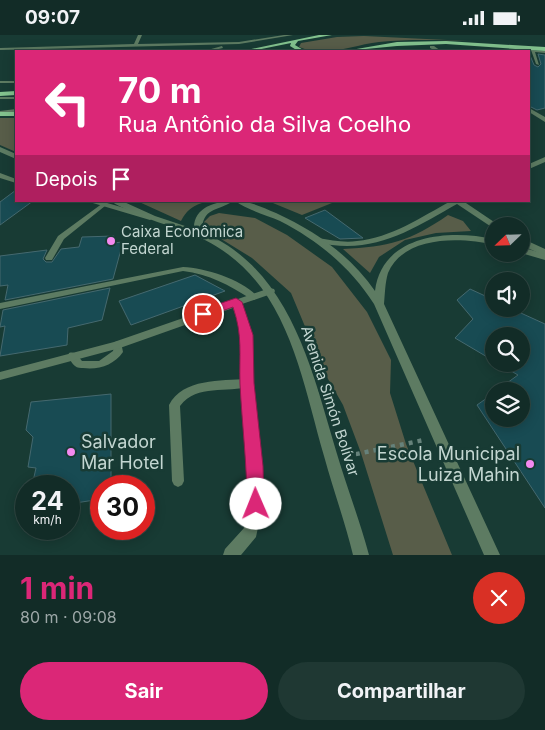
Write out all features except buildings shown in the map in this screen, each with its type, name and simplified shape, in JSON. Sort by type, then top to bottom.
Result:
[{"type":"main road","points":[[250,50],[329,35]]},
{"type":"main road","points":[[430,36],[545,45]]},
{"type":"main road","points":[[296,40],[292,45],[299,50]]},
{"type":"main road","points":[[354,50],[389,44],[437,42],[545,50]]},
{"type":"main road","points":[[0,94],[15,93]]},
{"type":"main road","points":[[0,113],[15,113]]},
{"type":"street","points":[[432,47],[437,50]]},
{"type":"street","points":[[530,111],[545,121]]},
{"type":"street","points":[[0,149],[15,156]]},
{"type":"street","points":[[530,166],[545,159]]},
{"type":"street","points":[[0,175],[15,181]]},
{"type":"street","points":[[93,202],[155,219]]},
{"type":"street","name":"Avenida Simón Bolívar","points":[[117,202],[155,219],[198,233],[232,253],[270,291],[287,319],[301,355],[331,459],[362,555]]},
{"type":"street","points":[[198,233],[197,225],[202,213],[226,202]]},
{"type":"street","points":[[241,202],[276,216],[318,241],[348,264],[379,304],[492,555]]},
{"type":"street","points":[[318,241],[349,244],[374,241],[393,234],[455,202]]},
{"type":"street","points":[[459,202],[485,219]]},
{"type":"street","points":[[379,304],[385,270],[403,252],[423,243],[447,238],[467,237],[485,240]]},
{"type":"street","points":[[530,246],[545,255]]},
{"type":"street","points":[[530,252],[545,255]]},
{"type":"street","points":[[0,376],[118,344],[270,291]]},
{"type":"street","points":[[232,555],[251,532],[256,504],[255,466],[247,383],[247,335],[236,302]]},
{"type":"lane","points":[[137,43],[140,35]]},
{"type":"lane","points":[[255,40],[258,35]]},
{"type":"lane","points":[[210,50],[239,43],[290,35]]},
{"type":"lane","points":[[0,49],[215,40],[235,37]]},
{"type":"lane","points":[[137,43],[239,43]]},
{"type":"lane","points":[[538,64],[532,51],[545,50]]},
{"type":"lane","points":[[0,81],[15,82]]},
{"type":"lane","points":[[0,98],[15,98]]},
{"type":"lane","points":[[49,258],[61,238],[103,205]]},
{"type":"lane","points":[[0,306],[183,269],[221,276],[254,297]]},
{"type":"lane","points":[[178,481],[174,405],[179,397],[187,391],[198,388],[247,383]]},
{"type":"path","points":[[331,459],[440,437]]},
{"type":"green space","points":[[364,36],[468,41],[390,41],[339,50],[309,50],[299,47],[301,43],[337,37]]},
{"type":"green space","points":[[0,118],[15,118],[15,152],[0,145]]},
{"type":"green space","points":[[139,202],[202,203],[190,209],[181,221]]},
{"type":"green space","points":[[270,202],[334,202],[302,215]]},
{"type":"green space","points":[[219,213],[255,218],[287,235],[332,267],[367,312],[391,360],[390,393],[406,444],[452,555],[393,555],[361,453],[343,405],[324,372],[291,293],[252,258],[205,229],[204,222],[210,216]]},
{"type":"green space","points":[[448,215],[463,221],[471,231],[436,233],[405,240],[379,257],[370,273],[343,249],[373,247],[398,241],[422,231]]},
{"type":"place","name":"Caixa Econômica Federal","points":[[111,241]]},
{"type":"place","name":"Salvador Mar Hotel","points":[[71,452]]},
{"type":"place","name":"Escola Municipal Luiza Mahin","points":[[530,464]]},
{"type":"route","points":[[203,314],[236,302],[243,319],[247,335],[247,383],[255,466],[256,504]]}]
